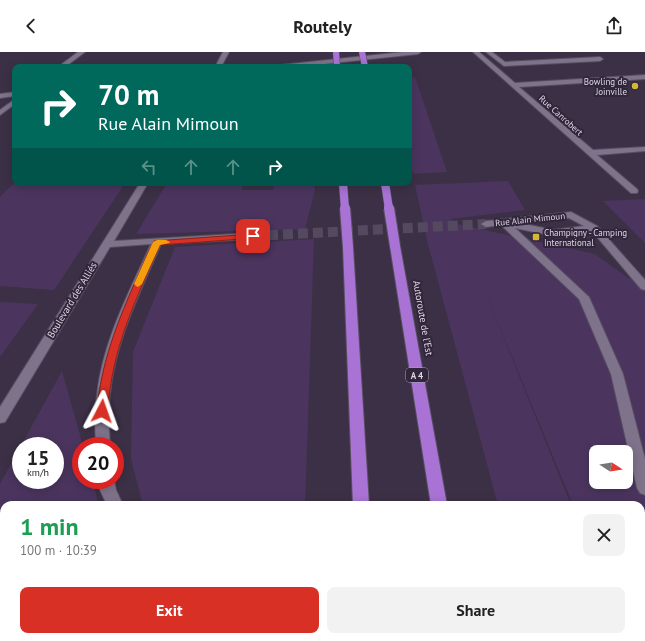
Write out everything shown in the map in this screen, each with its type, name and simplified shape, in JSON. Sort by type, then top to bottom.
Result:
[{"type":"highway","points":[[336,52],[337,64]]},
{"type":"highway","points":[[362,52],[364,64]]},
{"type":"highway","points":[[343,186],[348,248],[361,501]]},
{"type":"highway","name":"Autoroute de l’Est","points":[[385,186],[438,501]]},
{"type":"street","points":[[77,52],[82,52]]},
{"type":"street","points":[[65,64],[82,52]]},
{"type":"street","points":[[220,64],[226,52]]},
{"type":"street","points":[[308,64],[418,52]]},
{"type":"street","name":"Rue Canrobert","points":[[476,52],[634,191]]},
{"type":"street","points":[[489,52],[504,64],[600,59]]},
{"type":"street","points":[[514,85],[645,77]]},
{"type":"street","points":[[0,96],[12,94]]},
{"type":"street","points":[[0,113],[12,103]]},
{"type":"street","points":[[590,153],[645,148]]},
{"type":"street","name":"Boulevard des Alliés","points":[[0,418],[142,186]]},
{"type":"street","name":"Rue Alain Mimoun","points":[[486,224],[571,215],[594,228],[645,287]]},
{"type":"street","points":[[504,223],[553,233],[594,228]]},
{"type":"street","points":[[504,223],[584,297],[617,374],[645,488]]},
{"type":"street","points":[[106,244],[253,236]]},
{"type":"street","points":[[101,437],[104,386],[112,350],[126,312],[157,242]]},
{"type":"street","points":[[108,489],[113,501]]},
{"type":"shaded area","points":[[412,77],[415,77],[447,172],[413,174]]},
{"type":"shaded area","points":[[508,181],[525,210],[450,219],[457,224],[595,254],[628,278],[645,276],[645,501],[571,501],[480,279],[569,501],[497,501],[428,244],[415,185]]},
{"type":"shaded area","points":[[12,185],[123,186],[54,290],[0,286],[0,197]]},
{"type":"shaded area","points":[[165,186],[243,186],[242,190],[273,190],[274,186],[314,186],[315,190],[305,229],[136,234]]},
{"type":"shaded area","points":[[645,199],[645,243],[603,201]]},
{"type":"shaded area","points":[[314,239],[305,501],[142,501],[131,459],[133,352],[175,247]]},
{"type":"shaded area","points":[[0,302],[38,304],[0,357]]},
{"type":"shaded area","points":[[62,371],[80,437],[72,437],[72,489],[95,489],[98,501],[0,501],[0,484],[12,462],[12,489],[64,489],[64,437],[26,437]]},
{"type":"tunnel","points":[[253,236],[486,224]]},
{"type":"slow traffic","points":[[138,284],[157,242],[166,242]]},
{"type":"place","name":"Bowling de Joinville","points":[[635,86]]},
{"type":"place","name":"Champigny - Camping International","points":[[536,237]]},
{"type":"route","points":[[102,411],[104,386],[112,350],[126,312],[157,242],[253,236]]}]
